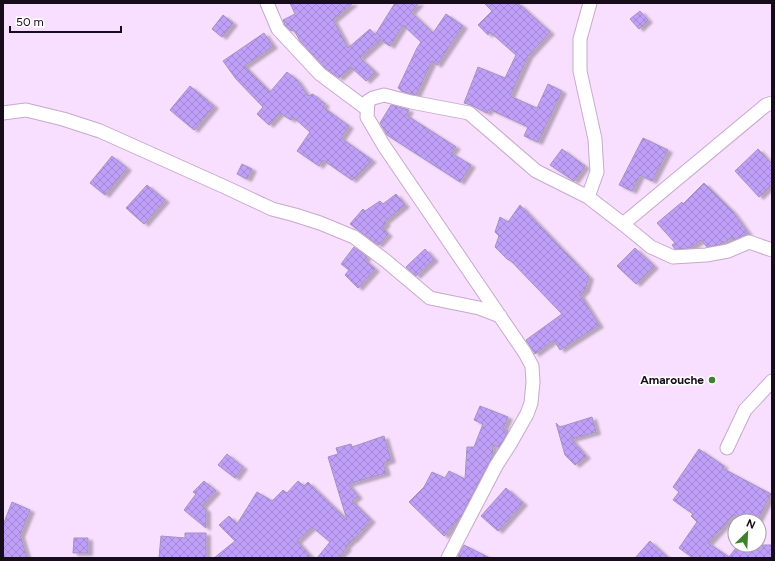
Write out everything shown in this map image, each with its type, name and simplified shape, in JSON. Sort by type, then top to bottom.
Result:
[{"type":"street","points":[[267,3],[278,29],[320,74],[368,109]]},
{"type":"street","points":[[588,197],[597,172],[594,139],[580,71],[580,39],[590,3]]},
{"type":"street","points":[[448,558],[496,466],[527,414],[531,403],[533,382],[532,366],[525,353],[384,146],[366,117],[368,101],[384,95],[468,113],[536,171],[588,197],[651,247],[673,257],[706,255],[728,251],[749,242],[772,250]]},
{"type":"street","points":[[623,224],[766,105],[772,103]]},
{"type":"street","points":[[3,113],[26,110],[64,119],[100,131],[272,209],[320,223],[354,237],[386,261],[430,298],[479,308],[500,316]]},
{"type":"street","points":[[727,448],[745,410],[772,381]]},
{"type":"building","points":[[290,3],[353,3],[333,20],[348,48],[370,29],[375,35],[395,3],[419,3],[411,12],[433,33],[446,14],[463,26],[437,65],[432,61],[416,95],[401,91],[398,88],[421,42],[403,25],[390,46],[379,39],[380,40],[360,58],[375,72],[366,81],[351,67],[339,78],[325,68],[300,41],[294,30],[291,31],[285,25],[283,20],[295,14]]},
{"type":"building","points":[[484,3],[518,3],[550,32],[528,56],[510,96],[537,108],[548,84],[562,91],[538,142],[524,136],[528,127],[489,109],[487,113],[464,103],[478,67],[505,78],[516,55],[490,32],[488,35],[478,25],[492,11]]},
{"type":"building","points":[[640,11],[648,20],[639,29],[630,19]]},
{"type":"building","points":[[223,15],[233,23],[222,37],[212,29]]},
{"type":"building","points":[[264,33],[273,46],[244,66],[270,92],[287,72],[297,80],[308,96],[313,94],[325,104],[323,107],[349,126],[341,138],[372,160],[352,180],[323,160],[319,166],[297,151],[310,132],[293,117],[291,120],[280,113],[269,125],[257,114],[263,107],[236,79],[223,61]]},
{"type":"building","points":[[190,86],[214,106],[194,130],[170,110]]},
{"type":"building","points":[[391,105],[409,110],[406,115],[456,147],[451,153],[471,165],[460,182],[387,135],[380,123]]},
{"type":"building","points":[[643,138],[668,150],[652,181],[640,175],[632,191],[619,185]]},
{"type":"building","points":[[562,149],[585,166],[574,181],[550,165]]},
{"type":"building","points":[[758,149],[772,164],[772,184],[759,197],[735,171]]},
{"type":"building","points":[[112,156],[127,168],[105,195],[90,183]]},
{"type":"building","points":[[242,164],[252,169],[247,179],[237,174]]},
{"type":"building","points":[[704,183],[733,212],[748,233],[734,240],[732,237],[724,243],[723,241],[719,245],[707,247],[701,240],[690,248],[675,249],[672,245],[675,243],[657,223],[682,202],[683,204]]},
{"type":"building","points":[[147,185],[165,200],[144,224],[126,208]]},
{"type":"building","points":[[396,194],[405,205],[384,222],[386,223],[382,228],[388,234],[378,245],[350,224],[363,209],[365,211],[380,201],[383,204]]},
{"type":"building","points":[[520,205],[589,277],[585,290],[580,295],[599,325],[560,350],[554,340],[535,354],[526,340],[562,314],[511,261],[495,247],[499,236],[495,232],[500,217],[508,222]]},
{"type":"building","points":[[354,247],[367,257],[364,259],[375,269],[358,288],[345,275],[349,270],[341,264]]},
{"type":"building","points":[[635,248],[654,266],[636,284],[617,266]]},
{"type":"building","points":[[425,249],[434,259],[416,276],[406,267]]},
{"type":"building","points":[[480,406],[508,417],[503,429],[508,431],[499,447],[493,445],[492,457],[461,516],[444,536],[409,502],[424,487],[432,472],[445,478],[449,471],[465,479],[467,447],[474,447],[483,424],[474,420]]},
{"type":"building","points":[[592,417],[596,432],[571,439],[586,456],[575,465],[565,455],[556,423],[560,427]]},
{"type":"building","points":[[384,436],[391,460],[383,463],[386,473],[348,484],[358,496],[352,501],[371,520],[345,547],[347,548],[338,558],[317,558],[330,542],[312,527],[297,541],[312,558],[214,558],[235,541],[219,525],[229,516],[237,524],[257,492],[272,501],[283,490],[287,493],[298,481],[304,486],[308,482],[347,520],[328,457],[338,454],[336,448],[351,444],[352,447]]},
{"type":"building","points":[[699,449],[724,466],[722,468],[771,494],[761,513],[727,513],[727,523],[708,543],[729,557],[732,553],[767,553],[767,545],[772,545],[772,558],[693,558],[679,548],[697,522],[691,516],[693,514],[673,500],[679,492],[673,487]]},
{"type":"building","points":[[227,454],[243,467],[235,478],[218,465]]},
{"type":"building","points":[[204,481],[216,491],[202,506],[206,510],[206,528],[184,510],[196,494],[193,492]]},
{"type":"building","points":[[506,488],[523,503],[498,531],[481,516]]},
{"type":"building","points":[[12,502],[30,510],[20,535],[27,558],[3,558],[3,525]]},
{"type":"building","points":[[185,533],[206,533],[206,558],[159,558],[161,536],[185,538]]},
{"type":"building","points":[[74,538],[88,538],[88,553],[73,553]]},
{"type":"building","points":[[650,541],[668,558],[635,558]]},
{"type":"building","points":[[464,545],[490,558],[462,558],[458,556]]},
{"type":"place","name":"Amarouche","points":[[712,380]]}]
